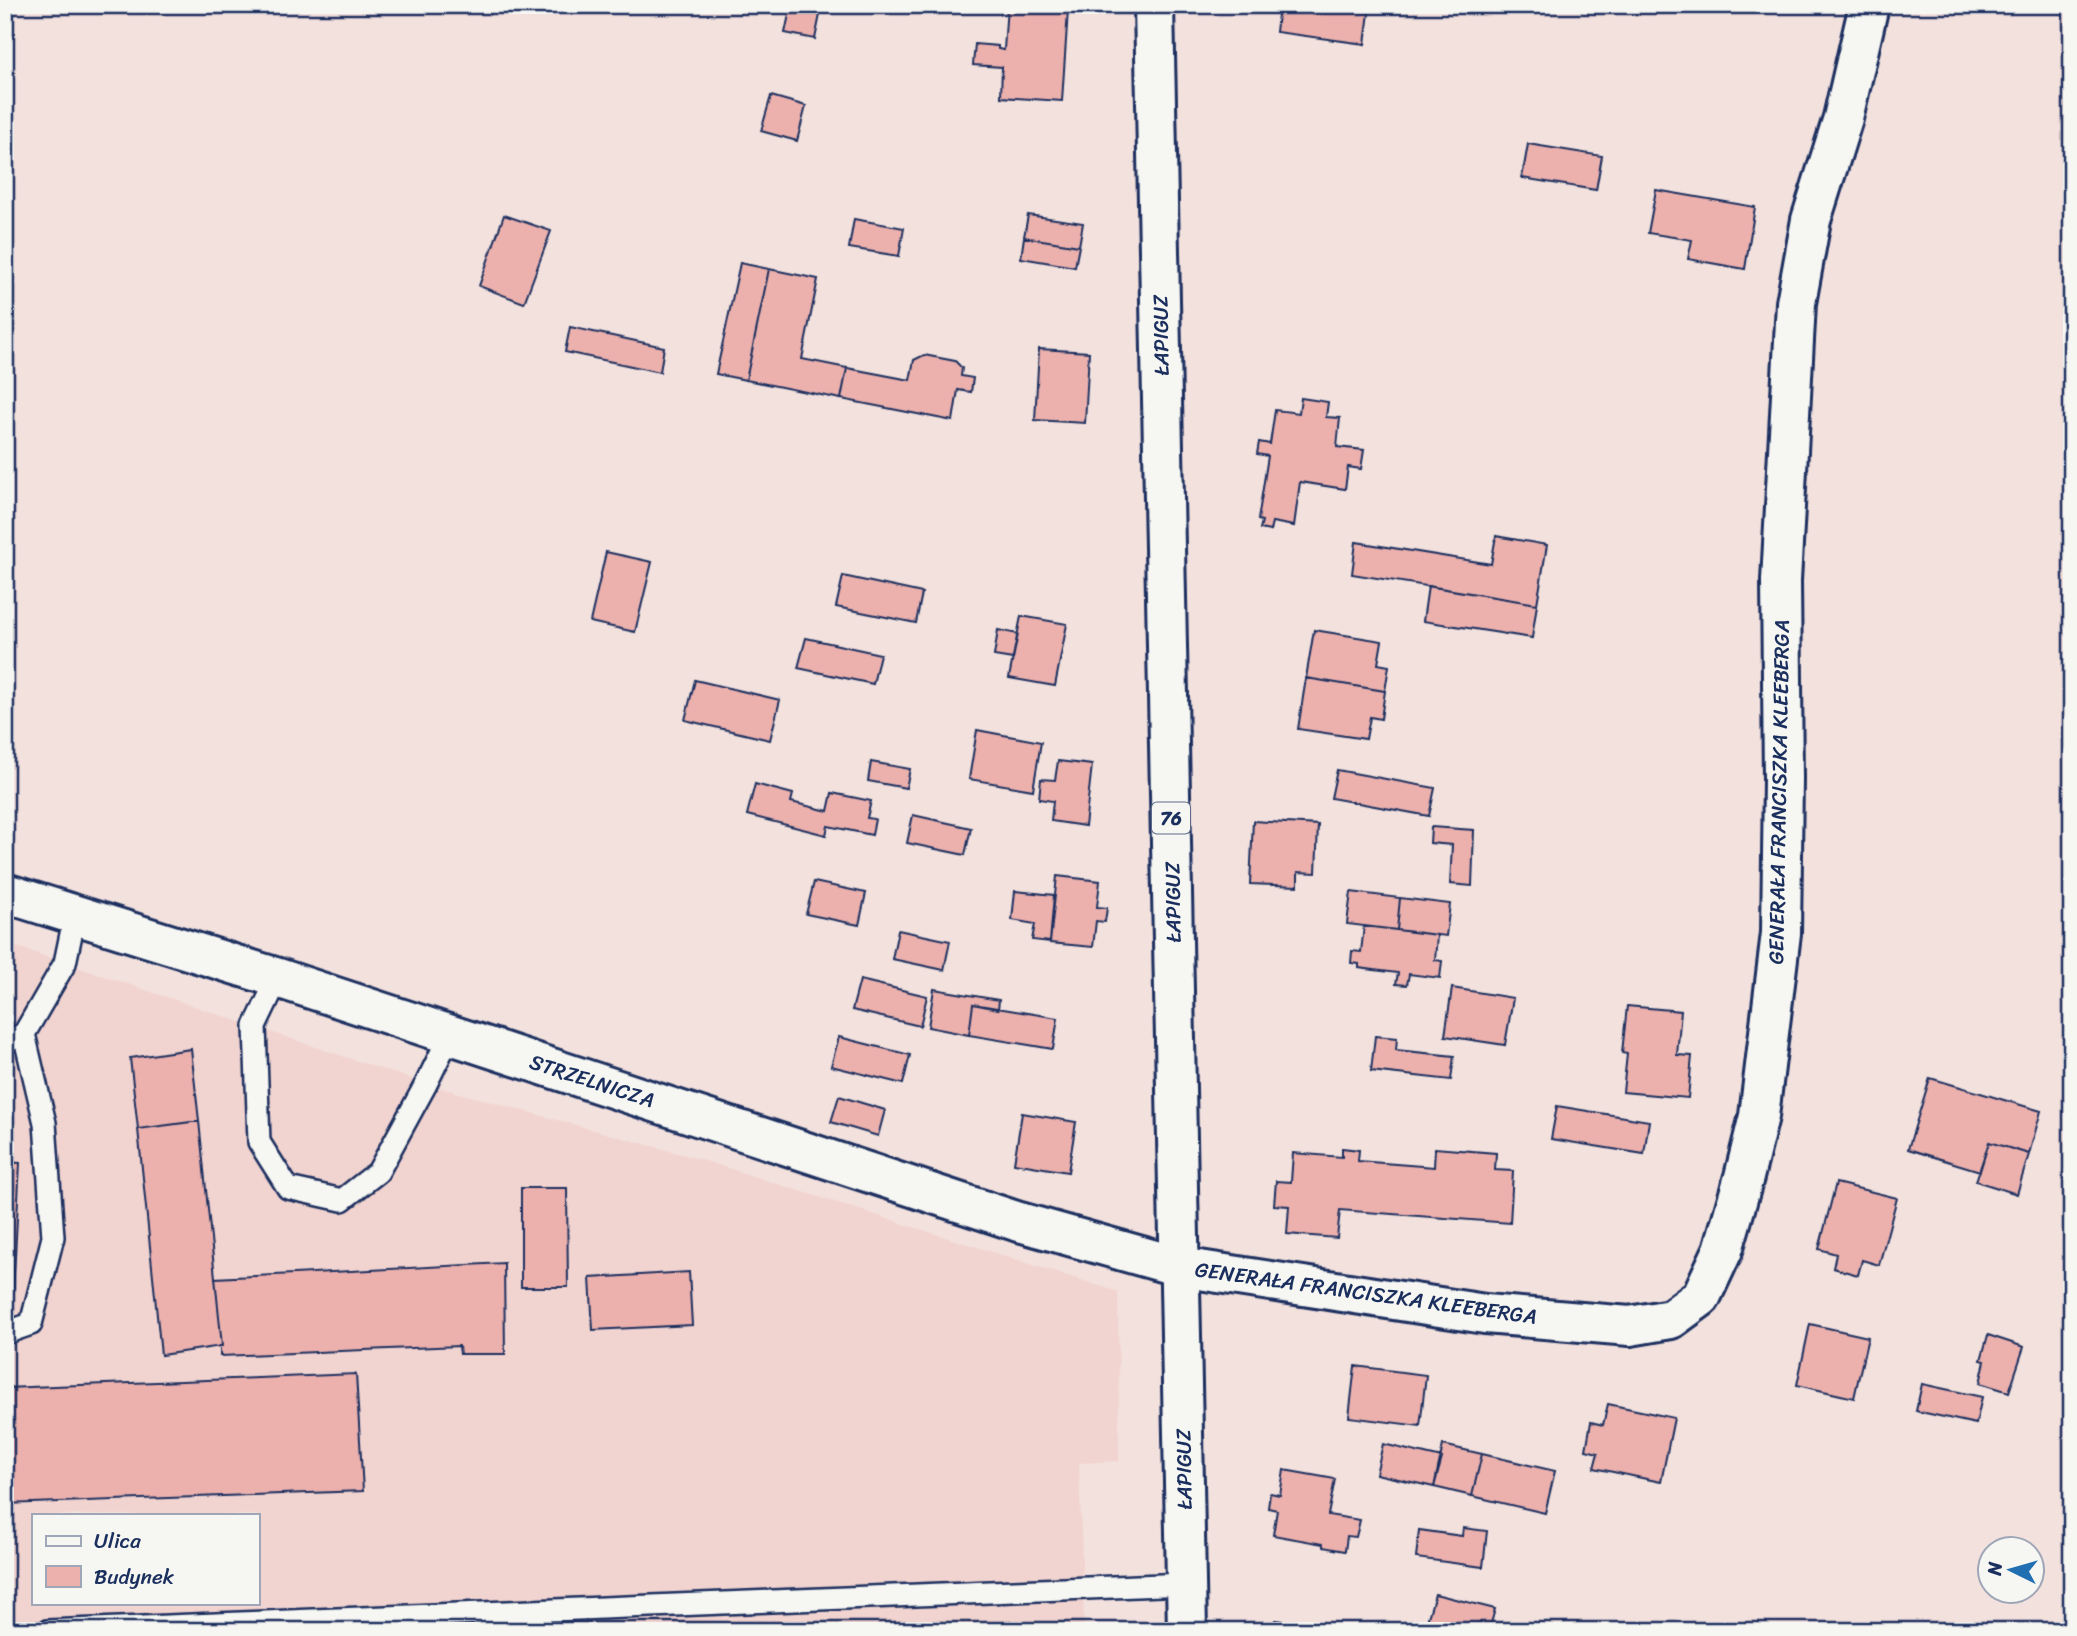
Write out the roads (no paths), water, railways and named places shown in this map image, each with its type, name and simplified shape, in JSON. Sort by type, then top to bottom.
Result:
[{"type":"street","name":"ŁAPIGUZ","points":[[1154,5],[1187,1631]]},
{"type":"street","name":"GENERAŁA FRANCISZKA KLEEBERGA","points":[[1180,1267],[1485,1314],[1630,1326],[1671,1319],[1700,1297],[1723,1250],[1759,1116],[1781,933],[1781,581],[1796,303],[1811,220],[1843,118],[1869,5]]},
{"type":"street","name":"STRZELNICZA","points":[[5,893],[278,978],[1016,1221],[1180,1267]]},
{"type":"lane","points":[[5,1333],[31,1324],[53,1237],[45,1123],[15,1038],[65,963],[75,915]]},
{"type":"lane","points":[[278,978],[255,1026],[259,1142],[288,1188],[342,1200],[378,1172],[450,1035]]},
{"type":"lane","points":[[47,1631],[1186,1584]]}]
